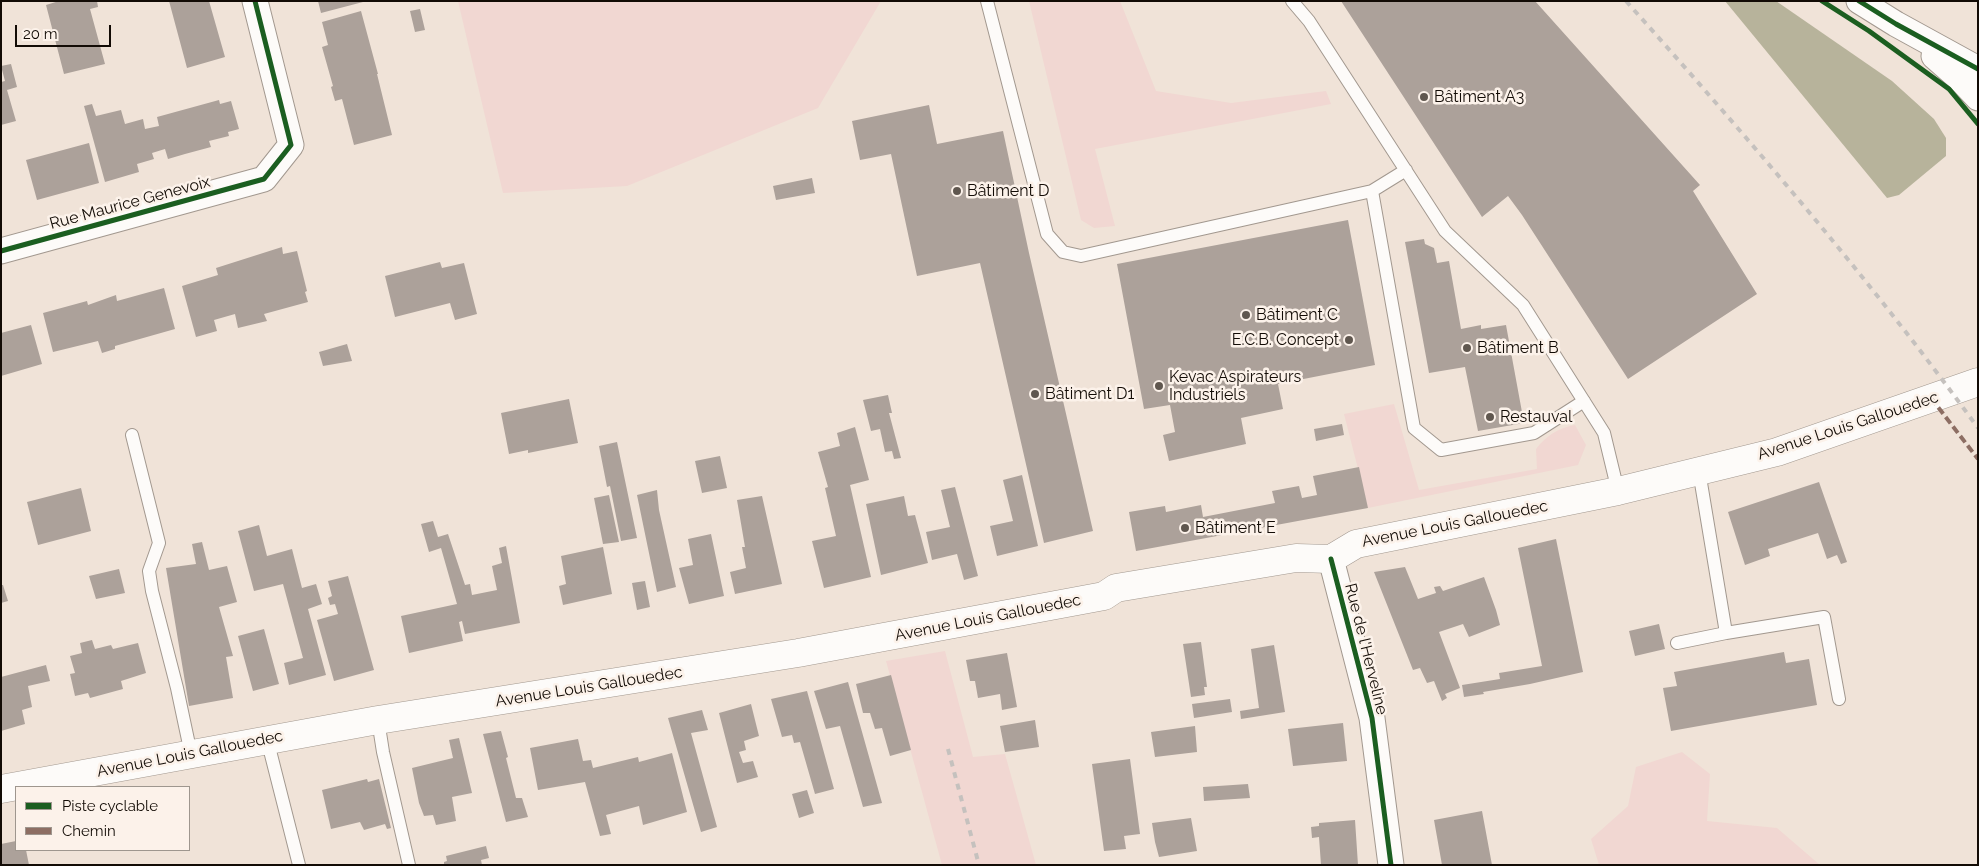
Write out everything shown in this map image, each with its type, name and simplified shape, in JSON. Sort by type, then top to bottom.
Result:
[{"type":"main road","name":"Avenue Louis Gallouedec","points":[[1,788],[378,720],[798,653],[1104,596],[1116,588],[1296,558],[1331,559],[1356,544],[1618,491],[1777,452],[1971,381]]},
{"type":"street","name":"Rue Maurice Genevoix","points":[[1,251],[264,179],[292,145],[255,1]]},
{"type":"street","points":[[1859,1],[1896,24],[1978,69]]},
{"type":"street","points":[[1896,24],[1959,78],[1978,98]]},
{"type":"street","name":"Rue de l'Herveline","points":[[1331,559],[1372,718],[1392,865]]},
{"type":"lane","points":[[987,1],[1047,234],[1064,252],[1081,256],[1372,191],[1406,170]]},
{"type":"lane","points":[[1292,1],[1309,21],[1445,231],[1523,305],[1604,433],[1618,491]]},
{"type":"lane","points":[[1372,191],[1414,428],[1441,450],[1534,433],[1584,401]]},
{"type":"lane","points":[[132,435],[159,544],[150,571],[152,590],[177,688],[190,754]]},
{"type":"lane","points":[[1699,471],[1726,633]]},
{"type":"lane","points":[[1677,643],[1824,617],[1838,699]]},
{"type":"lane","points":[[378,720],[408,865]]},
{"type":"lane","points":[[268,739],[299,865]]},
{"type":"shaded area","points":[[458,1],[881,1],[818,108],[627,186],[503,193]]},
{"type":"shaded area","points":[[1029,1],[1120,1],[1156,91],[1231,103],[1326,91],[1331,104],[1095,149],[1115,226],[1094,228],[1081,220]]},
{"type":"shaded area","points":[[1725,1],[1776,1],[1892,81],[1934,119],[1946,138],[1946,156],[1899,195],[1887,198]]},
{"type":"shaded area","points":[[1394,404],[1419,490],[1537,469],[1536,449],[1553,433],[1569,426],[1575,425],[1586,445],[1578,465],[1368,508],[1344,414]]},
{"type":"shaded area","points":[[945,651],[973,757],[1005,754],[1036,865],[942,865],[886,661]]},
{"type":"shaded area","points":[[1682,752],[1710,774],[1707,821],[1777,828],[1820,865],[1599,865],[1591,839],[1628,806],[1636,767]]},
{"type":"building","points":[[59,1],[97,1],[98,7],[90,9],[105,64],[64,74],[46,5]]},
{"type":"building","points":[[169,1],[209,1],[225,57],[187,68]]},
{"type":"building","points":[[318,1],[363,1],[363,2],[321,13]]},
{"type":"building","points":[[1341,1],[1535,1],[1700,185],[1693,191],[1757,294],[1628,379],[1508,196],[1482,217]]},
{"type":"building","points":[[420,9],[425,30],[415,32],[410,11]]},
{"type":"building","points":[[361,11],[392,135],[354,145],[342,99],[335,101],[331,87],[333,86],[322,47],[328,45],[322,22]]},
{"type":"building","points":[[11,64],[17,87],[7,90],[16,121],[1,125],[1,82],[5,81],[1,66]]},
{"type":"building","points":[[219,100],[220,104],[231,101],[239,129],[228,132],[229,136],[209,141],[211,147],[168,159],[165,149],[152,153],[154,159],[137,164],[139,172],[105,182],[84,106],[92,104],[96,116],[121,110],[125,124],[143,119],[145,129],[159,126],[157,117]]},
{"type":"building","points":[[929,105],[937,144],[1003,131],[1093,531],[1044,543],[980,263],[917,276],[891,154],[860,160],[852,121]]},
{"type":"building","points":[[89,143],[99,183],[37,200],[26,160]]},
{"type":"building","points":[[812,178],[815,193],[776,200],[773,186]]},
{"type":"building","name":"Bâtiment C","points":[[1348,220],[1375,365],[1278,384],[1283,409],[1241,418],[1246,444],[1169,461],[1163,435],[1175,432],[1170,405],[1144,409],[1117,264]]},
{"type":"building","name":"Bâtiment B","points":[[1424,239],[1425,244],[1434,248],[1437,263],[1449,261],[1461,329],[1481,325],[1481,329],[1506,325],[1524,423],[1478,431],[1465,367],[1429,373],[1405,242]]},
{"type":"building","points":[[282,247],[283,254],[297,251],[308,302],[264,314],[267,321],[238,328],[235,314],[214,320],[217,331],[196,337],[182,286],[218,275],[216,268]]},
{"type":"building","points":[[440,262],[442,268],[464,263],[477,314],[455,320],[450,303],[395,317],[385,276]]},
{"type":"building","points":[[164,288],[175,329],[115,346],[115,349],[102,353],[98,341],[53,352],[43,313],[87,301],[88,305],[116,295],[117,301]]},
{"type":"building","points":[[31,325],[42,364],[1,376],[1,333]]},
{"type":"building","points":[[347,344],[352,361],[323,366],[319,352]]},
{"type":"building","points":[[888,395],[892,413],[889,413],[901,458],[894,459],[892,451],[885,452],[880,429],[871,431],[863,400]]},
{"type":"building","points":[[569,399],[578,443],[528,453],[528,450],[509,454],[501,413]]},
{"type":"building","points":[[1342,424],[1344,435],[1316,441],[1314,429]]},
{"type":"building","points":[[855,427],[869,480],[850,485],[871,577],[824,588],[812,541],[836,536],[825,488],[828,487],[818,452],[840,446],[837,433]]},
{"type":"building","points":[[617,442],[637,538],[621,541],[610,486],[607,487],[599,446]]},
{"type":"building","points":[[720,456],[727,488],[702,493],[695,461]]},
{"type":"building","points":[[1359,467],[1368,508],[1136,551],[1129,512],[1165,506],[1166,512],[1201,505],[1203,517],[1275,503],[1272,491],[1299,486],[1302,498],[1317,495],[1313,476]]},
{"type":"building","points":[[1022,475],[1038,546],[997,556],[990,526],[1013,521],[1003,480]]},
{"type":"building","points":[[1819,482],[1847,562],[1841,564],[1837,555],[1827,559],[1818,533],[1768,549],[1770,556],[1745,565],[1728,512]]},
{"type":"building","points":[[955,487],[978,576],[964,580],[957,554],[932,560],[926,532],[950,527],[941,490]]},
{"type":"building","points":[[81,488],[91,531],[38,545],[27,502]]},
{"type":"building","points":[[657,490],[659,510],[676,587],[657,592],[637,495]]},
{"type":"building","points":[[609,495],[619,542],[603,544],[594,498]]},
{"type":"building","points":[[762,496],[782,584],[735,594],[730,572],[746,568],[742,547],[745,547],[737,500]]},
{"type":"building","points":[[904,496],[908,516],[915,515],[928,563],[881,575],[866,504]]},
{"type":"building","points":[[433,521],[438,537],[448,534],[465,585],[470,584],[472,595],[497,590],[492,566],[502,563],[499,548],[506,546],[520,623],[465,634],[462,621],[459,622],[463,641],[409,653],[401,616],[457,604],[441,548],[429,552],[421,524]]},
{"type":"building","points":[[259,525],[267,556],[292,549],[302,588],[316,584],[322,604],[308,609],[326,675],[289,685],[284,663],[303,658],[283,584],[254,591],[238,531]]},
{"type":"building","points":[[711,534],[724,596],[689,604],[679,568],[693,565],[688,539]]},
{"type":"building","points":[[1556,539],[1583,672],[1464,697],[1462,685],[1500,679],[1499,673],[1542,666],[1518,548]]},
{"type":"building","points":[[202,542],[209,570],[227,566],[237,602],[219,607],[233,656],[226,657],[233,698],[189,706],[166,568],[196,564],[192,544]]},
{"type":"building","points":[[603,547],[612,594],[563,605],[559,586],[566,584],[561,556]]},
{"type":"building","points":[[1405,567],[1418,599],[1436,593],[1434,587],[1440,586],[1443,591],[1484,577],[1496,610],[1500,625],[1469,637],[1463,624],[1439,632],[1460,688],[1445,694],[1447,698],[1442,701],[1434,681],[1427,683],[1420,668],[1413,670],[1374,572]]},
{"type":"building","points":[[119,569],[125,593],[96,599],[89,576]]},
{"type":"building","points":[[348,576],[374,670],[334,681],[317,620],[338,614],[335,604],[330,605],[328,598],[332,596],[328,581]]},
{"type":"building","points":[[645,581],[650,607],[637,610],[632,583]]},
{"type":"building","points":[[1,585],[3,585],[8,601],[1,603]]},
{"type":"building","points":[[1659,624],[1665,649],[1635,656],[1629,631]]},
{"type":"building","points":[[264,629],[279,684],[253,691],[238,636]]},
{"type":"building","points":[[92,640],[95,649],[111,645],[113,649],[138,643],[146,673],[121,681],[123,689],[90,698],[88,693],[75,696],[70,674],[75,673],[70,656],[82,653],[80,643]]},
{"type":"building","points":[[1201,642],[1207,687],[1204,687],[1205,695],[1191,697],[1183,644]]},
{"type":"building","points":[[1274,645],[1285,712],[1241,719],[1240,711],[1259,708],[1251,649]]},
{"type":"building","points":[[1784,652],[1786,663],[1809,659],[1817,705],[1671,731],[1663,688],[1677,686],[1674,672]]},
{"type":"building","points":[[1007,653],[1017,707],[1002,710],[1000,694],[978,698],[975,681],[970,681],[966,660]]},
{"type":"building","points":[[46,665],[50,681],[28,686],[32,707],[22,710],[25,724],[1,731],[1,677]]},
{"type":"building","points":[[891,675],[911,750],[890,756],[882,728],[875,729],[870,713],[863,713],[856,684]]},
{"type":"building","points":[[848,682],[882,803],[863,807],[840,726],[826,729],[814,691]]},
{"type":"building","points":[[807,691],[834,789],[815,794],[800,742],[794,743],[792,735],[782,737],[771,699]]},
{"type":"building","points":[[1230,699],[1232,712],[1194,718],[1192,704]]},
{"type":"building","points":[[751,704],[759,736],[744,741],[746,750],[739,752],[743,763],[753,761],[758,777],[737,783],[719,713]]},
{"type":"building","points":[[702,710],[708,730],[691,733],[717,827],[701,832],[668,718]]},
{"type":"building","points":[[1035,720],[1039,747],[1005,752],[1000,726]]},
{"type":"building","points":[[1343,723],[1347,761],[1293,766],[1288,729]]},
{"type":"building","points":[[1195,726],[1197,752],[1155,757],[1151,732]]},
{"type":"building","points":[[501,731],[516,798],[522,798],[528,817],[506,822],[483,734]]},
{"type":"building","points":[[459,738],[472,793],[452,797],[456,821],[436,825],[433,815],[424,816],[419,803],[412,768],[453,758],[449,740]]},
{"type":"building","points":[[578,739],[583,761],[591,760],[593,768],[638,757],[639,762],[672,753],[687,812],[643,825],[639,806],[606,815],[611,834],[600,836],[585,782],[538,790],[530,748]]},
{"type":"building","points":[[1130,759],[1140,834],[1124,836],[1126,849],[1104,851],[1092,764]]},
{"type":"building","points":[[367,779],[368,782],[379,779],[391,828],[387,829],[385,824],[364,830],[360,822],[331,829],[322,790]]},
{"type":"building","points":[[1248,784],[1250,798],[1204,801],[1203,787]]},
{"type":"building","points":[[807,790],[814,813],[799,818],[792,794]]},
{"type":"building","points":[[1482,811],[1492,865],[1442,865],[1434,820]]},
{"type":"building","points":[[1191,818],[1197,851],[1159,857],[1152,823]]},
{"type":"building","points":[[1355,820],[1358,865],[1321,865],[1319,837],[1312,838],[1311,827],[1319,826],[1319,823]]},
{"type":"building","points":[[15,841],[15,851],[26,851],[29,865],[1,865],[1,844]]},
{"type":"building","points":[[486,846],[489,858],[481,860],[482,865],[444,865],[444,862],[447,861],[446,856]]},
{"type":"railway","points":[[1626,1],[1718,105],[1851,263],[1937,372],[1978,428]]},
{"type":"railway","points":[[948,749],[979,865]]},
{"type":"marked path","points":[[1931,398],[1978,459]]},
{"type":"cycle path","points":[[1,251],[264,179],[291,145],[255,1]]},
{"type":"cycle path","points":[[1822,1],[1869,31],[1949,89],[1978,124]]},
{"type":"cycle path","points":[[1859,1],[1896,24],[1978,69]]},
{"type":"cycle path","points":[[1331,559],[1372,718],[1391,865]]},
{"type":"place","name":"Bâtiment A3","points":[[1424,97]]},
{"type":"place","name":"Bâtiment D","points":[[957,191]]},
{"type":"place","name":"Bâtiment C","points":[[1246,315]]},
{"type":"place","name":"E.C.B. Concept","points":[[1349,340]]},
{"type":"place","name":"Bâtiment B","points":[[1467,348]]},
{"type":"place","name":"Kevac Aspirateurs Industriels","points":[[1159,386]]},
{"type":"place","name":"Bâtiment D1","points":[[1035,394]]},
{"type":"place","name":"Restauval","points":[[1490,417]]},
{"type":"place","name":"Bâtiment E","points":[[1185,528]]}]
